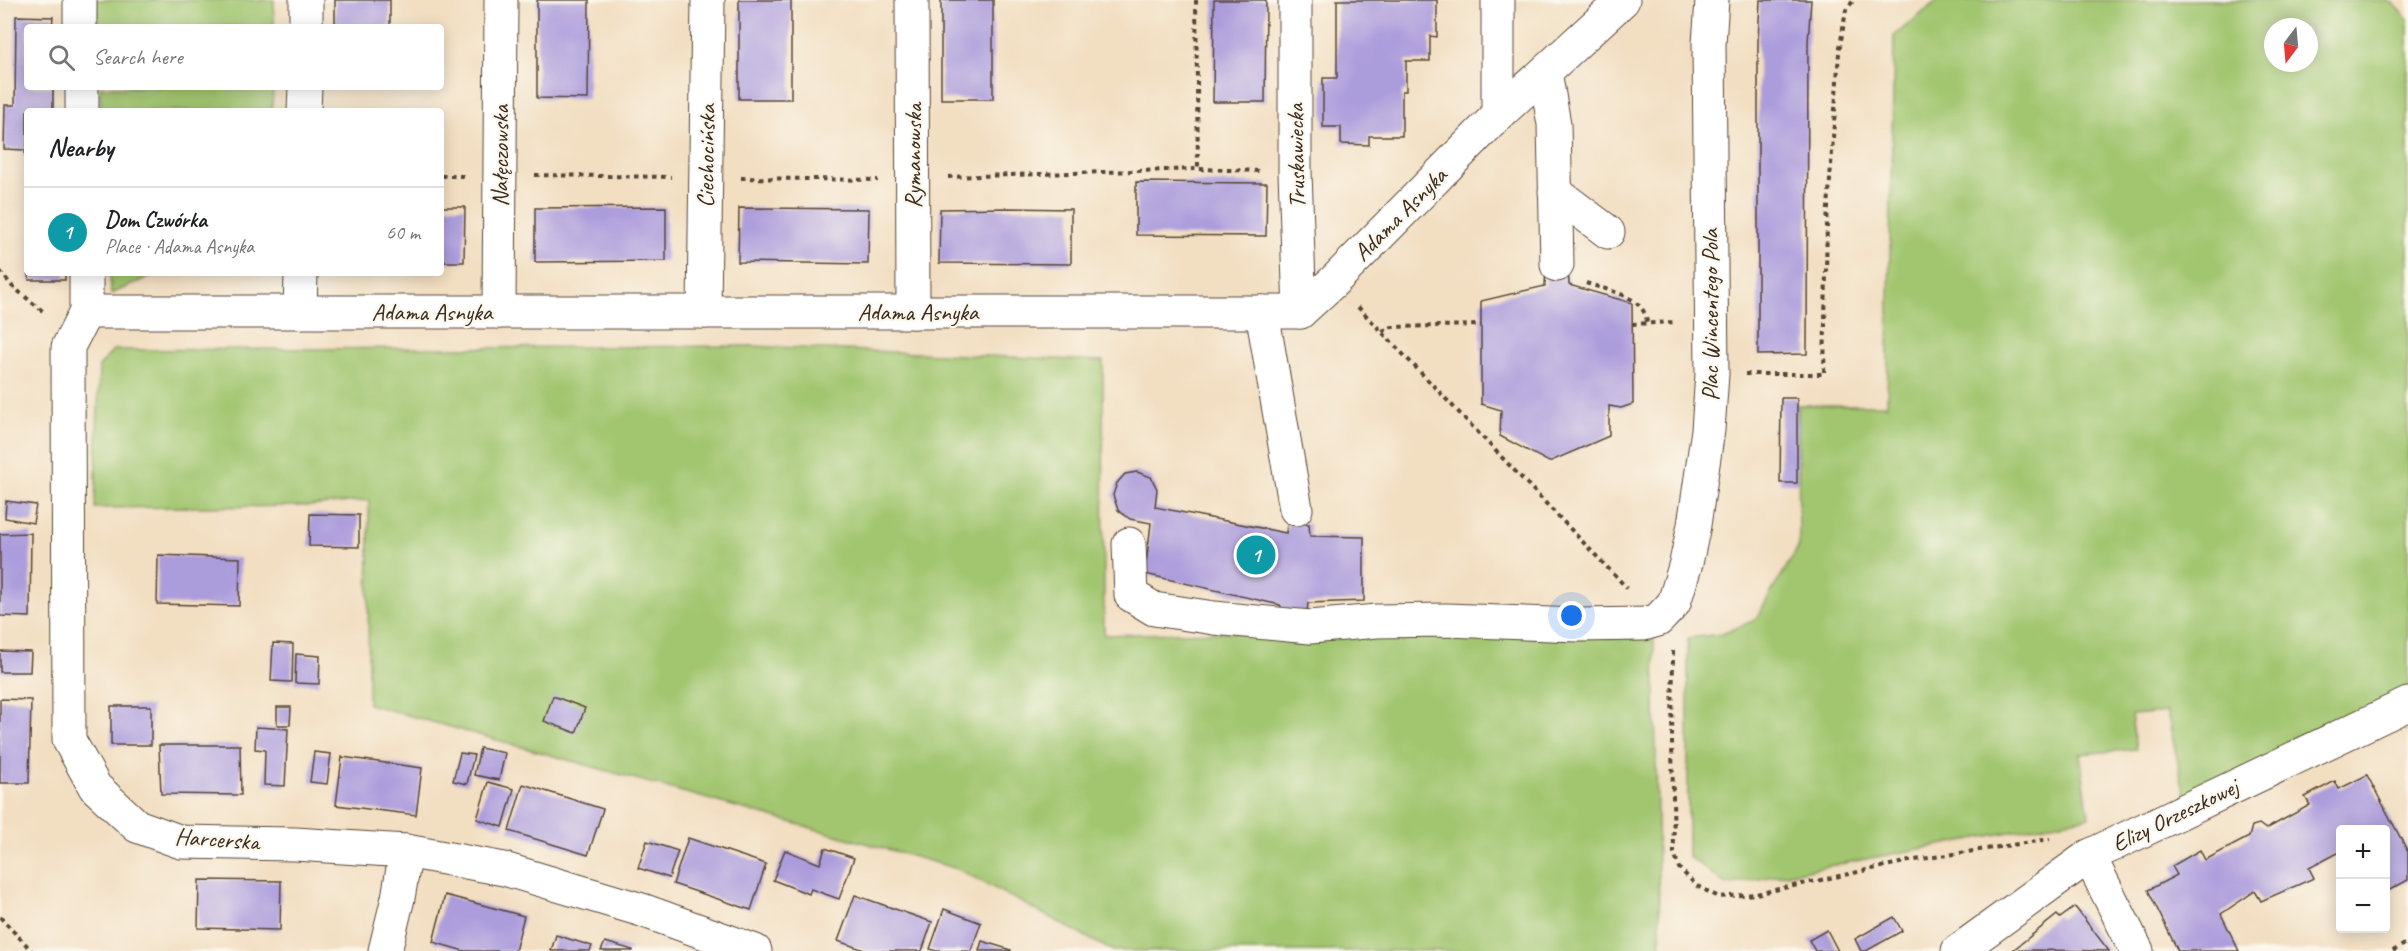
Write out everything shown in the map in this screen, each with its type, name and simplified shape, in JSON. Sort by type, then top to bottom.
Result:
[{"type":"street","points":[[80,0],[80,24]]},
{"type":"street","points":[[306,0],[306,24]]},
{"type":"street","name":"Nałęczowska","points":[[500,312],[501,0]]},
{"type":"street","name":"Ciechocińska","points":[[704,312],[708,0]]},
{"type":"street","name":"Rymanowska","points":[[912,0],[913,312]]},
{"type":"street","name":"Truskawiecka","points":[[1295,0],[1295,171],[1300,312]]},
{"type":"street","points":[[1498,0],[1498,115]]},
{"type":"street","name":"Adama Asnyka","points":[[87,312],[1300,312],[1334,281],[1498,115],[1623,0]]},
{"type":"street","name":"Plac Wincentego Pola","points":[[1665,634],[1692,535],[1708,430],[1712,374],[1709,44],[1712,0]]},
{"type":"street","points":[[1545,72],[1554,124],[1555,192],[1568,273]]},
{"type":"street","points":[[82,90],[82,108]]},
{"type":"street","points":[[304,90],[304,108]]},
{"type":"street","points":[[1555,192],[1608,232]]},
{"type":"street","points":[[86,276],[87,312]]},
{"type":"street","points":[[300,312],[301,276]]},
{"type":"street","name":"Harcerska","points":[[87,312],[68,347],[69,740],[94,787],[137,826],[181,842],[295,844],[406,851],[504,869],[642,910],[755,951]]},
{"type":"street","points":[[1262,312],[1296,508]]},
{"type":"street","points":[[1129,544],[1131,595],[1154,609],[1214,618],[1310,627],[1388,621],[1447,620],[1578,625],[1644,624],[1665,634]]},
{"type":"street","name":"Elizy Orzeszkowej","points":[[1958,951],[2089,856],[2408,704]]},
{"type":"street","points":[[385,951],[406,851]]},
{"type":"street","points":[[2089,856],[2137,951]]},
{"type":"path","points":[[1196,0],[1198,169]]},
{"type":"path","points":[[1712,374],[1824,374],[1827,222],[1839,53],[1846,10],[1854,0]]},
{"type":"path","points":[[444,176],[881,180],[1198,169],[1295,171]]},
{"type":"path","points":[[0,271],[12,286],[59,325],[87,312]]},
{"type":"path","points":[[1568,273],[1635,300],[1647,315],[1647,323]]},
{"type":"path","points":[[1334,281],[1626,587]]},
{"type":"path","points":[[1632,324],[1668,322]]},
{"type":"path","points":[[1382,331],[1392,327],[1481,325]]},
{"type":"path","points":[[1665,634],[1672,742],[1674,852],[1679,868],[1697,885],[1719,897],[1756,894],[1909,861],[2060,837]]},
{"type":"path","points":[[0,917],[32,951]]},
{"type":"path","points":[[2393,951],[2408,942]]},
{"type":"green space","points":[[96,0],[274,0],[274,24],[97,24]]},
{"type":"green space","points":[[1938,0],[2390,0],[2408,20],[2408,696],[2186,800],[2167,712],[2131,715],[2136,749],[2080,754],[2089,817],[1727,885],[1688,856],[1688,638],[1722,634],[1755,620],[1799,546],[1798,405],[1887,405],[1894,36]]},
{"type":"green space","points":[[100,90],[273,90],[272,108],[101,108]]},
{"type":"green space","points":[[110,276],[150,276],[111,294]]},
{"type":"green space","points":[[751,346],[1103,361],[1104,635],[1220,632],[1654,638],[1661,951],[1113,951],[958,869],[368,704],[369,500],[310,506],[95,508],[99,367],[113,350]]},
{"type":"building","points":[[335,0],[390,0],[390,24],[335,24]]},
{"type":"building","points":[[537,0],[589,0],[588,99],[537,98]]},
{"type":"building","points":[[739,0],[791,0],[791,99],[739,99]]},
{"type":"building","points":[[941,0],[993,0],[993,99],[941,99]]},
{"type":"building","points":[[1214,0],[1266,0],[1265,102],[1213,102]]},
{"type":"building","points":[[1337,0],[1437,0],[1437,37],[1430,36],[1430,61],[1406,61],[1406,91],[1402,91],[1402,136],[1369,136],[1369,145],[1341,144],[1341,127],[1323,127],[1323,78],[1337,78]]},
{"type":"building","points":[[1760,0],[1811,0],[1808,42],[1807,354],[1758,355]]},
{"type":"building","points":[[16,16],[53,17],[52,24],[24,24],[24,90],[53,90],[53,108],[24,108],[24,150],[4,149],[5,105],[15,105]]},
{"type":"building","points":[[1136,182],[1267,183],[1266,236],[1136,235]]},
{"type":"building","points":[[444,207],[465,207],[464,262],[444,262]]},
{"type":"building","points":[[666,207],[666,261],[535,262],[535,208]]},
{"type":"building","points":[[739,208],[869,209],[868,264],[738,262]]},
{"type":"building","points":[[940,209],[1071,209],[1071,264],[939,263]]},
{"type":"building","points":[[1546,265],[1568,265],[1569,285],[1632,303],[1633,404],[1621,408],[1609,406],[1609,436],[1549,462],[1500,436],[1501,410],[1481,404],[1481,301],[1545,286]]},
{"type":"building","points":[[29,276],[65,276],[65,280],[29,280]]},
{"type":"building","points":[[1781,398],[1797,398],[1797,483],[1780,483]]},
{"type":"building","points":[[1137,472],[1151,477],[1157,489],[1155,507],[1286,533],[1287,523],[1309,524],[1310,536],[1364,537],[1364,601],[1308,603],[1307,613],[1287,616],[1280,605],[1145,574],[1151,523],[1130,519],[1118,510],[1113,495],[1117,483],[1125,474]]},
{"type":"building","points":[[6,501],[36,505],[33,523],[5,518]]},
{"type":"building","points":[[310,514],[359,515],[359,547],[309,546]]},
{"type":"building","points":[[31,533],[30,617],[0,616],[0,534]]},
{"type":"building","points":[[158,555],[240,558],[239,606],[157,604]]},
{"type":"building","points":[[273,643],[293,644],[292,682],[271,681]]},
{"type":"building","points":[[0,651],[31,652],[30,672],[0,672]]},
{"type":"building","points":[[296,654],[320,656],[319,684],[295,683]]},
{"type":"building","points":[[553,696],[585,708],[576,733],[544,721]]},
{"type":"building","points":[[0,699],[31,700],[29,783],[0,783]]},
{"type":"building","points":[[111,706],[151,706],[151,745],[111,745]]},
{"type":"building","points":[[277,707],[291,707],[290,725],[277,725]]},
{"type":"building","points":[[256,727],[288,729],[285,786],[264,785],[265,750],[255,749]]},
{"type":"building","points":[[159,745],[240,745],[241,795],[161,794]]},
{"type":"building","points":[[480,748],[505,753],[499,780],[474,775]]},
{"type":"building","points":[[314,752],[331,754],[327,784],[310,782]]},
{"type":"building","points":[[460,753],[474,755],[467,784],[453,781]]},
{"type":"building","points":[[342,757],[422,768],[416,815],[336,805]]},
{"type":"building","points":[[2367,775],[2408,852],[2408,880],[2390,890],[2390,825],[2336,825],[2336,854],[2309,868],[2314,878],[2261,901],[2255,891],[2221,914],[2239,951],[2178,951],[2148,890],[2177,875],[2172,866],[2200,850],[2205,860],[2249,837],[2252,826],[2259,824],[2266,829],[2310,805],[2305,797],[2335,781],[2339,789]]},
{"type":"building","points":[[488,782],[514,789],[503,827],[477,819]]},
{"type":"building","points":[[523,784],[603,809],[588,855],[509,831]]},
{"type":"building","points":[[688,838],[766,864],[751,910],[673,884]]},
{"type":"building","points":[[647,841],[678,851],[669,878],[638,868]]},
{"type":"building","points":[[825,848],[854,858],[839,899],[811,889],[809,894],[773,880],[785,850],[820,864]]},
{"type":"building","points":[[199,880],[281,881],[280,930],[198,928]]},
{"type":"building","points":[[445,895],[524,916],[515,951],[464,951],[433,942]]},
{"type":"building","points":[[855,895],[932,922],[922,951],[867,951],[838,941]]},
{"type":"building","points":[[2075,907],[2109,951],[2013,950],[2057,915],[2060,918]]},
{"type":"building","points":[[944,909],[981,923],[971,951],[930,949]]},
{"type":"building","points":[[1894,917],[1902,931],[1866,951],[1861,951],[1855,939]]},
{"type":"building","points":[[1827,930],[1838,951],[1815,951],[1809,940]]},
{"type":"building","points":[[556,935],[592,946],[590,951],[551,951]]},
{"type":"building","points":[[982,941],[1011,950],[1011,951],[979,951]]},
{"type":"building","points":[[605,942],[633,950],[633,951],[601,951]]},
{"type":"place","name":"Dom Czwórka","points":[[1256,555]]}]
